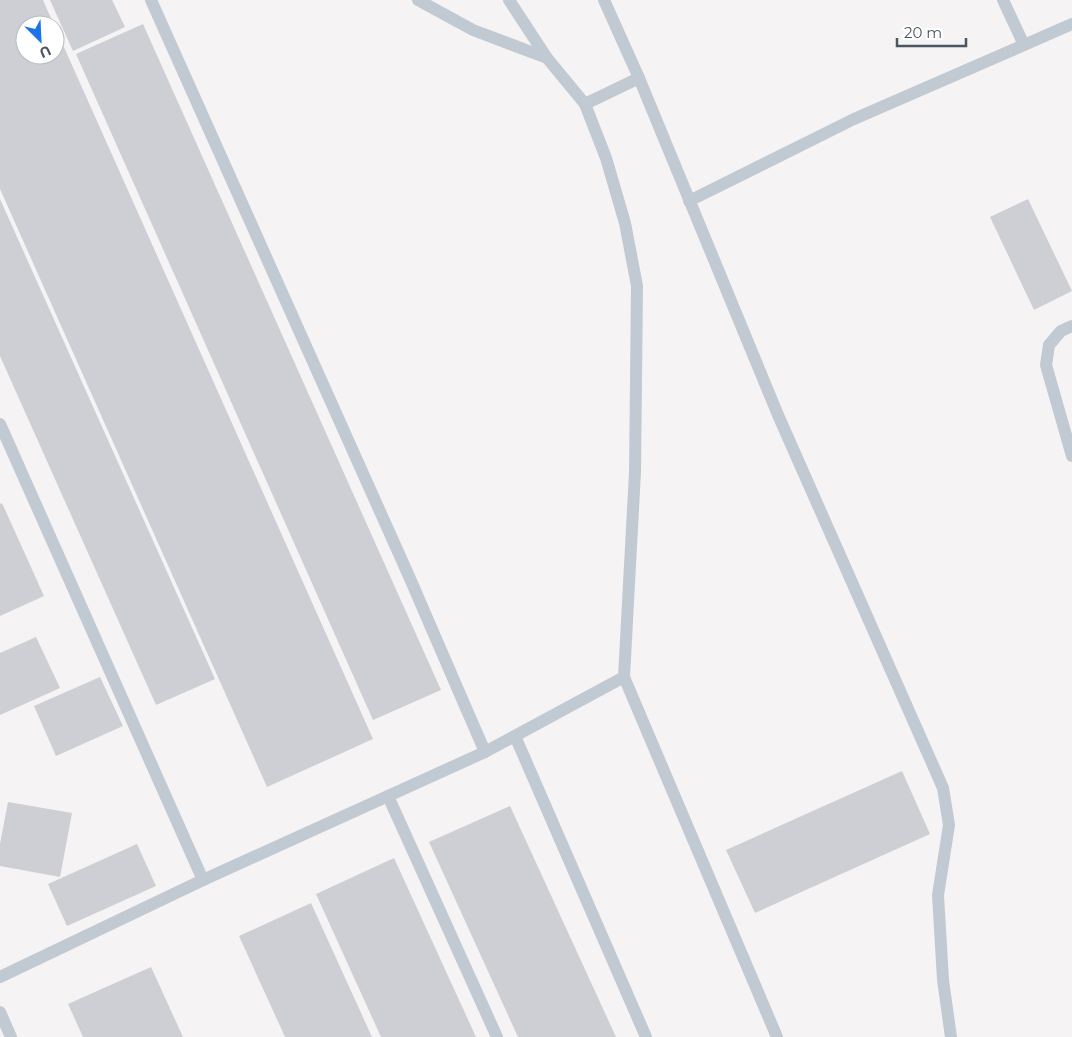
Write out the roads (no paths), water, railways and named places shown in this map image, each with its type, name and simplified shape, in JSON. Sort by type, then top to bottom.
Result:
[{"type":"lane","points":[[151,0],[404,565],[485,752]]},
{"type":"lane","points":[[418,0],[473,30],[547,58]]},
{"type":"lane","points":[[508,0],[547,58],[585,104],[606,158],[622,214],[636,286],[635,472],[624,676],[777,1037]]},
{"type":"lane","points":[[604,0],[639,78],[778,415],[943,788],[949,825],[938,895],[943,980],[952,1037]]},
{"type":"lane","points":[[1003,0],[1024,45]]},
{"type":"lane","points":[[689,201],[854,119],[1072,24]]},
{"type":"lane","points":[[585,104],[639,78]]},
{"type":"lane","points":[[1072,326],[1061,331],[1049,345],[1046,365],[1072,456]]},
{"type":"lane","points":[[0,424],[203,880]]},
{"type":"lane","points":[[0,976],[203,880],[485,752],[624,676]]},
{"type":"lane","points":[[515,736],[646,1037]]},
{"type":"lane","points":[[388,796],[497,1037]]},
{"type":"lane","points":[[0,1012],[11,1037]]}]
